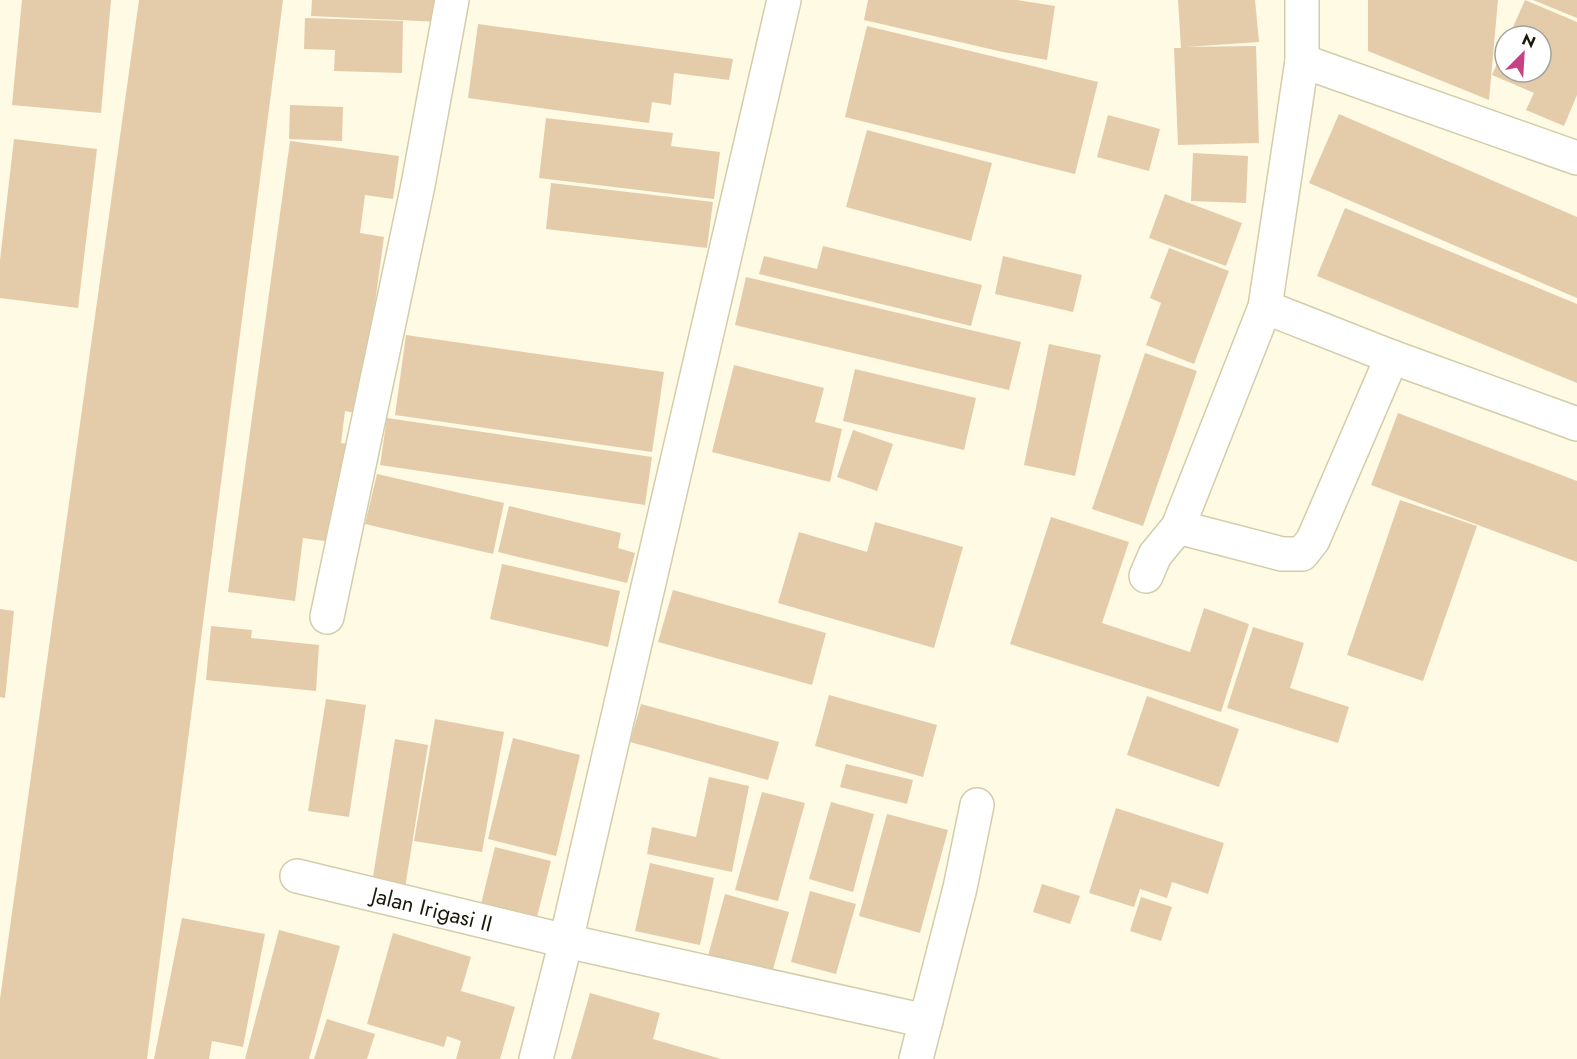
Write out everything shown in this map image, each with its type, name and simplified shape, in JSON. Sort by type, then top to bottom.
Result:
[{"type":"street","points":[[327,617],[418,185],[452,0]]},
{"type":"street","points":[[536,1059],[566,941],[784,0]]},
{"type":"street","points":[[1146,576],[1155,555],[1178,527],[1265,307],[1302,61],[1302,0]]},
{"type":"street","points":[[1302,61],[1577,158]]},
{"type":"street","points":[[1265,307],[1392,357],[1577,424]]},
{"type":"street","points":[[1178,527],[1282,554],[1302,554],[1314,540],[1392,357]]},
{"type":"street","points":[[916,1059],[960,888],[977,805]]},
{"type":"street","name":"Jalan Irigasi II","points":[[297,876],[566,941],[926,1021]]},
{"type":"building","points":[[22,0],[111,0],[101,113],[12,105]]},
{"type":"building","points":[[139,0],[283,0],[147,1059],[0,1059],[0,999]]},
{"type":"building","points":[[312,0],[442,0],[442,22],[311,16]]},
{"type":"building","points":[[868,0],[1017,0],[1055,6],[1047,60],[864,20]]},
{"type":"building","points":[[1178,0],[1255,0],[1259,42],[1186,47],[1256,46],[1259,143],[1178,145],[1174,48],[1181,48]]},
{"type":"building","points":[[1368,0],[1498,0],[1496,24],[1493,24],[1489,100],[1368,51]]},
{"type":"building","points":[[1525,0],[1577,22],[1577,95],[1564,126],[1526,110],[1534,93],[1513,84],[1553,84],[1553,24],[1514,24]]},
{"type":"building","points":[[1533,0],[1577,0],[1577,18]]},
{"type":"building","points":[[305,18],[403,21],[402,73],[334,71],[335,50],[304,49]]},
{"type":"building","points":[[478,24],[733,59],[729,80],[674,73],[671,105],[652,102],[649,123],[468,98]]},
{"type":"building","points":[[867,26],[1098,82],[1075,174],[845,117]]},
{"type":"building","points":[[290,105],[343,107],[342,141],[289,139]]},
{"type":"building","points":[[1339,114],[1577,217],[1577,298],[1309,183]]},
{"type":"building","points":[[1108,115],[1160,129],[1149,171],[1097,157]]},
{"type":"building","points":[[546,118],[673,133],[671,146],[720,152],[714,199],[539,178]]},
{"type":"building","points":[[867,130],[992,163],[971,241],[846,207]]},
{"type":"building","points":[[14,139],[97,149],[78,308],[0,298],[0,260]]},
{"type":"building","points":[[290,141],[399,156],[393,199],[365,195],[360,233],[384,237],[360,414],[345,411],[341,443],[351,444],[338,543],[303,538],[295,601],[228,592]]},
{"type":"building","points":[[1193,153],[1248,156],[1246,203],[1191,201]]},
{"type":"building","points":[[551,183],[713,202],[707,248],[546,229]]},
{"type":"building","points":[[1165,194],[1242,223],[1226,266],[1149,238]]},
{"type":"building","points":[[1345,208],[1577,304],[1577,383],[1317,276]]},
{"type":"building","points":[[823,246],[982,285],[971,326],[759,274],[764,256],[817,269]]},
{"type":"building","points":[[1169,248],[1229,271],[1194,364],[1146,345],[1161,303],[1150,298]]},
{"type":"building","points":[[1003,256],[1082,275],[1073,312],[995,294]]},
{"type":"building","points":[[746,277],[1021,342],[1009,390],[735,325]]},
{"type":"building","points":[[406,335],[664,372],[652,452],[395,415]]},
{"type":"building","points":[[1049,344],[1101,355],[1075,476],[1024,465]]},
{"type":"building","points":[[1145,353],[1197,371],[1143,526],[1092,509]]},
{"type":"building","points":[[734,365],[824,388],[815,422],[842,429],[830,482],[712,452]]},
{"type":"building","points":[[855,369],[976,398],[964,450],[843,421]]},
{"type":"building","points":[[1398,413],[1577,481],[1577,562],[1371,485]]},
{"type":"building","points":[[387,418],[652,457],[645,505],[380,465]]},
{"type":"building","points":[[853,430],[893,444],[877,491],[837,477]]},
{"type":"building","points":[[377,474],[504,503],[493,554],[365,524]]},
{"type":"building","points":[[1400,500],[1477,526],[1423,681],[1347,655]]},
{"type":"building","points":[[509,506],[621,533],[618,548],[635,553],[627,583],[498,552]]},
{"type":"building","points":[[1051,517],[1129,542],[1102,623],[1190,652],[1204,608],[1249,624],[1221,712],[1010,644]]},
{"type":"building","points":[[875,522],[963,547],[934,648],[778,603],[799,532],[867,552]]},
{"type":"building","points":[[502,564],[620,591],[608,647],[490,619]]},
{"type":"building","points":[[673,590],[826,633],[812,685],[658,642]]},
{"type":"building","points":[[0,609],[14,611],[5,698],[0,697]]},
{"type":"building","points":[[211,626],[252,630],[251,638],[319,645],[316,691],[206,680]]},
{"type":"building","points":[[1253,627],[1304,643],[1290,688],[1349,707],[1338,743],[1227,708]]},
{"type":"building","points":[[829,695],[937,725],[923,777],[815,746]]},
{"type":"building","points":[[1147,696],[1239,729],[1219,787],[1127,755]]},
{"type":"building","points":[[326,699],[366,705],[349,817],[308,811]]},
{"type":"building","points":[[641,704],[779,742],[768,780],[630,742]]},
{"type":"building","points":[[435,719],[504,732],[482,852],[414,841]]},
{"type":"building","points":[[513,738],[580,755],[556,856],[488,839]]},
{"type":"building","points":[[395,739],[428,745],[405,888],[372,883]]},
{"type":"building","points":[[846,764],[913,780],[907,804],[840,787]]},
{"type":"building","points":[[709,777],[749,786],[732,872],[647,854],[652,827],[696,837]]},
{"type":"building","points":[[762,792],[805,803],[778,901],[735,890]]},
{"type":"building","points":[[831,802],[874,814],[853,892],[809,879]]},
{"type":"building","points":[[1116,808],[1224,843],[1208,894],[1172,882],[1167,898],[1140,889],[1134,907],[1089,893]]},
{"type":"building","points":[[887,814],[948,830],[920,933],[859,916]]},
{"type":"building","points":[[495,847],[551,861],[534,929],[478,916]]},
{"type":"building","points":[[650,863],[714,878],[700,945],[635,931]]},
{"type":"building","points":[[1042,884],[1080,896],[1070,924],[1033,912]]},
{"type":"building","points":[[810,891],[856,904],[836,974],[791,962]]},
{"type":"building","points":[[725,894],[789,912],[770,980],[706,963]]},
{"type":"building","points":[[1141,897],[1172,907],[1161,941],[1130,931]]},
{"type":"building","points":[[182,918],[265,934],[243,1047],[212,1041],[209,1059],[154,1059]]},
{"type":"building","points":[[279,930],[340,946],[309,1059],[245,1059]]},
{"type":"building","points":[[393,933],[471,957],[461,991],[515,1007],[500,1059],[456,1059],[461,1041],[447,1036],[444,1047],[367,1024]]},
{"type":"building","points":[[590,993],[660,1013],[653,1039],[721,1059],[571,1059]]},
{"type":"building","points":[[327,1019],[375,1034],[367,1059],[314,1059]]}]
